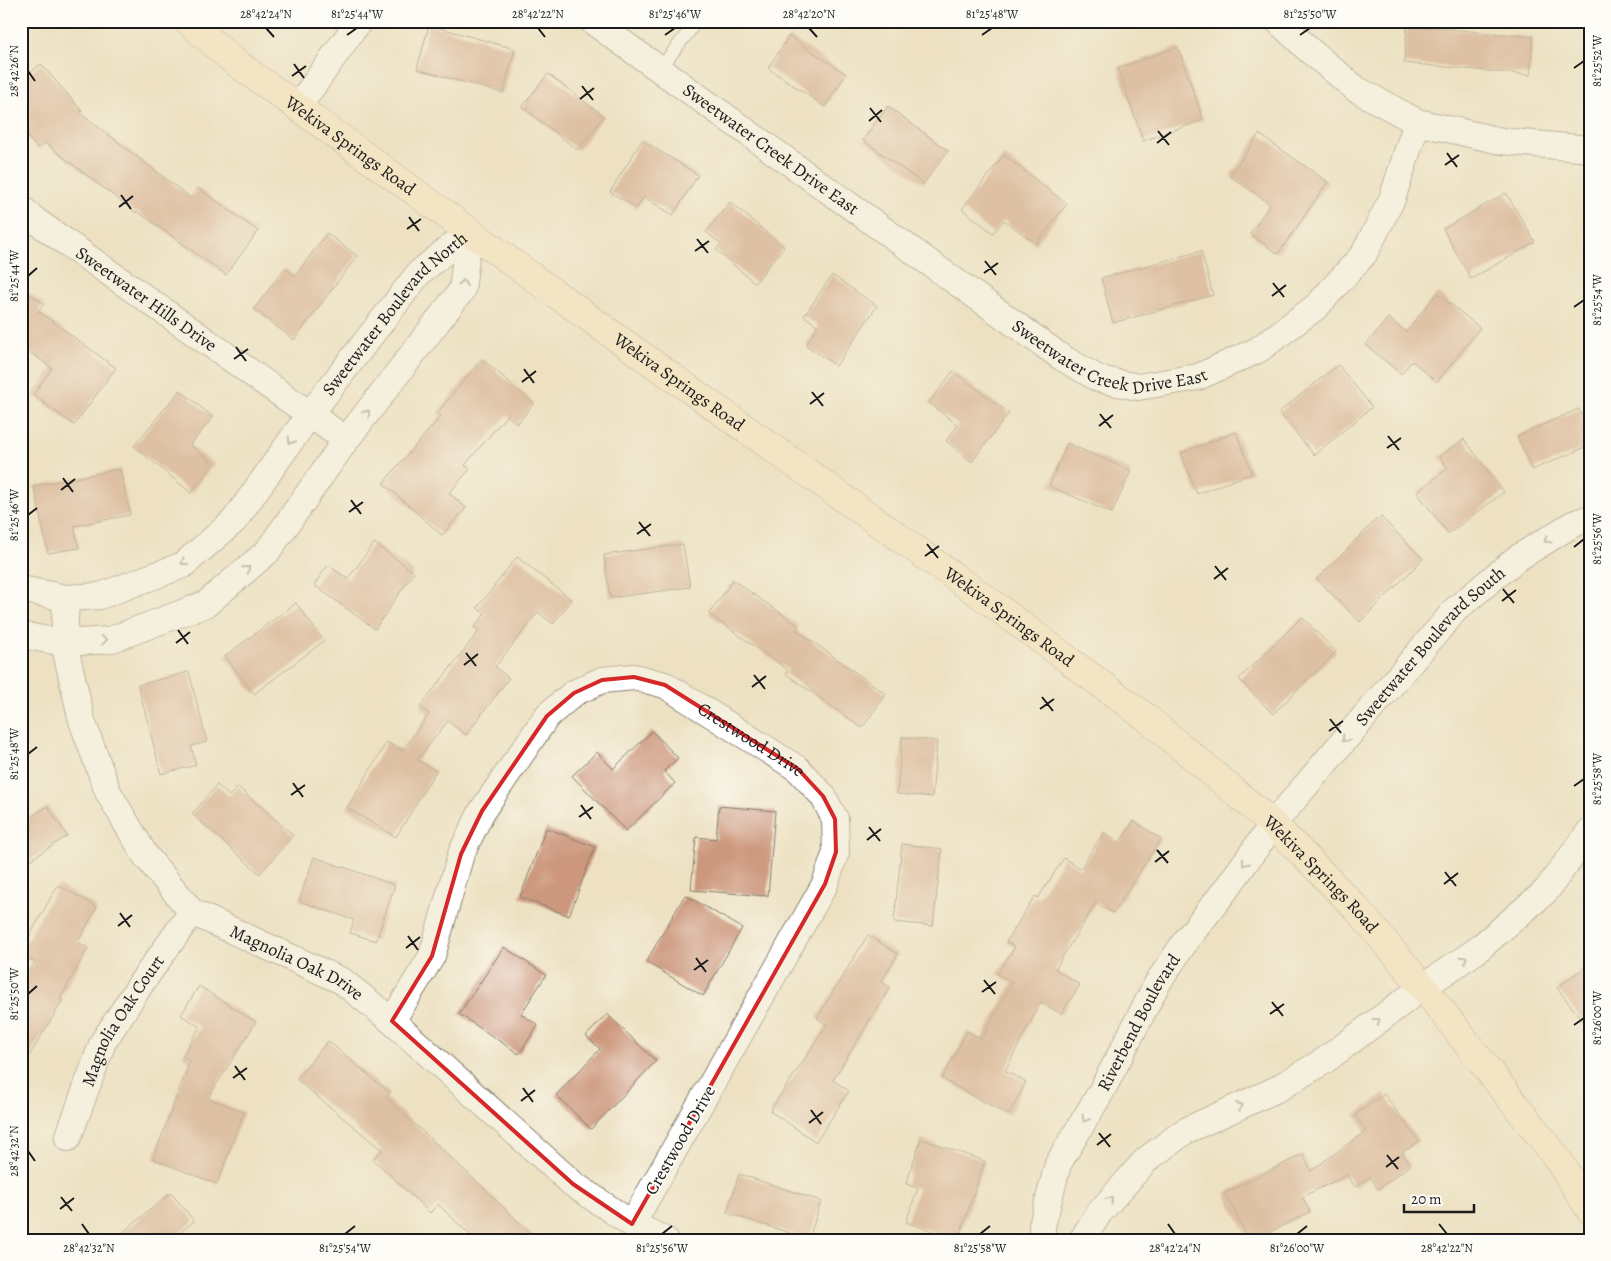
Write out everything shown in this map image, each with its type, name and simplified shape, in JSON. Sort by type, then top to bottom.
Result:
[{"type":"main road","name":"Wekiva Springs Road","points":[[188,21],[230,59],[469,232],[986,599],[1147,718],[1273,824],[1357,909],[1423,987],[1557,1158],[1590,1210]]},
{"type":"street","points":[[298,107],[359,21]]},
{"type":"street","points":[[1278,21],[1308,50],[1356,89],[1417,122],[1501,142],[1590,150]]},
{"type":"street","name":"Sweetwater Creek Drive East","points":[[607,26],[659,70],[1061,357],[1098,379],[1138,387],[1198,378],[1258,350],[1317,306],[1364,254],[1392,199],[1417,122]]},
{"type":"street","name":"Sweetwater Hills Drive","points":[[21,208],[36,221],[346,440]]},
{"type":"street","name":"Sweetwater Boulevard North","points":[[21,589],[66,598],[100,596],[182,565],[234,521],[310,414],[419,272],[469,232]]},
{"type":"street","name":"Sweetwater Boulevard North","points":[[21,635],[64,643],[110,640],[206,604],[267,552],[346,440],[462,290],[469,232]]},
{"type":"street","name":"Sweetwater Boulevard South","points":[[1273,824],[1456,608],[1516,559],[1573,524],[1590,518]]},
{"type":"street","name":"Magnolia Oak Drive","points":[[66,598],[64,643],[82,721],[108,792],[145,855],[192,912],[342,981],[392,1021],[573,1184],[632,1224],[665,1240]]},
{"type":"street","name":"Crestwood Drive","points":[[392,1021],[432,956],[461,854],[482,810],[547,716],[574,693],[602,680],[634,676],[666,685],[798,769],[823,796],[835,819],[836,852],[825,884],[632,1224]]},
{"type":"street","name":"Riverbend Boulevard","points":[[1042,1240],[1042,1226],[1058,1164],[1101,1092],[1157,984],[1187,939],[1273,824]]},
{"type":"street","points":[[1082,1240],[1099,1212],[1146,1160],[1185,1131],[1277,1089],[1324,1061],[1423,987],[1476,951],[1546,891],[1590,831]]},
{"type":"street","name":"Magnolia Oak Court","points":[[68,1138],[103,1042],[142,982],[192,912]]},
{"type":"lane","points":[[659,70],[697,21]]},
{"type":"highlighted area","points":[[634,677],[665,685],[798,769],[823,796],[835,819],[836,852],[825,884],[632,1224],[573,1184],[392,1021],[432,956],[461,854],[482,811],[547,716],[574,693],[602,680]]},
{"type":"building","points":[[429,25],[515,49],[503,93],[417,69]]},
{"type":"building","points":[[1407,25],[1533,37],[1530,75],[1404,63]]},
{"type":"building","points":[[789,36],[846,74],[825,107],[768,68]]},
{"type":"building","points":[[1178,47],[1203,120],[1143,141],[1118,68]]},
{"type":"building","points":[[41,64],[82,111],[80,113],[191,198],[198,188],[258,231],[226,275],[137,211],[136,213],[45,143],[38,149],[21,130],[21,80]]},
{"type":"building","points":[[548,74],[604,116],[578,150],[522,107]]},
{"type":"building","points":[[888,106],[948,151],[923,184],[863,140]]},
{"type":"building","points":[[1259,134],[1328,182],[1278,254],[1250,234],[1270,204],[1230,176]]},
{"type":"building","points":[[642,140],[698,175],[673,215],[644,197],[637,208],[610,192]]},
{"type":"building","points":[[1004,155],[1067,204],[1036,244],[1004,220],[993,233],[962,209]]},
{"type":"building","points":[[1506,193],[1535,242],[1471,279],[1443,229]]},
{"type":"building","points":[[730,202],[784,247],[755,283],[716,250],[721,244],[706,232]]},
{"type":"building","points":[[327,233],[357,256],[294,340],[254,309],[285,268],[295,276]]},
{"type":"building","points":[[1201,251],[1213,295],[1113,323],[1101,278]]},
{"type":"building","points":[[832,275],[877,306],[836,366],[806,345],[818,326],[804,316]]},
{"type":"building","points":[[21,288],[44,304],[38,311],[116,368],[74,425],[33,395],[52,368],[21,346]]},
{"type":"building","points":[[1437,293],[1480,328],[1437,382],[1412,361],[1401,374],[1366,345],[1388,318],[1406,332]]},
{"type":"building","points":[[482,359],[534,403],[517,424],[507,415],[465,465],[470,469],[449,493],[466,508],[442,535],[383,483],[441,416],[437,413]]},
{"type":"building","points":[[1338,365],[1372,407],[1314,455],[1279,412]]},
{"type":"building","points":[[953,371],[1009,413],[972,462],[946,441],[958,425],[929,403]]},
{"type":"building","points":[[180,390],[213,417],[190,445],[214,464],[191,493],[134,446]]},
{"type":"building","points":[[1579,409],[1590,433],[1590,445],[1532,470],[1517,436]]},
{"type":"building","points":[[1236,432],[1252,473],[1197,494],[1181,453]]},
{"type":"building","points":[[1464,439],[1504,492],[1448,534],[1417,492],[1448,468],[1439,457]]},
{"type":"building","points":[[1067,443],[1131,471],[1112,513],[1049,486]]},
{"type":"building","points":[[120,469],[130,515],[74,526],[79,548],[48,553],[34,486]]},
{"type":"building","points":[[1380,516],[1423,559],[1360,622],[1317,579]]},
{"type":"building","points":[[374,543],[414,572],[375,629],[314,585],[328,565],[348,579]]},
{"type":"building","points":[[683,544],[690,587],[610,598],[604,555]]},
{"type":"building","points":[[517,557],[572,600],[553,624],[538,612],[495,667],[509,678],[466,735],[448,721],[417,760],[436,771],[396,837],[347,808],[387,742],[402,751],[429,714],[420,707],[479,631],[474,627],[485,614],[477,608]]},
{"type":"building","points":[[733,580],[799,626],[796,630],[886,694],[862,728],[786,674],[788,670],[709,614]]},
{"type":"building","points":[[296,603],[324,641],[254,694],[225,656]]},
{"type":"building","points":[[1302,617],[1336,652],[1273,714],[1239,679]]},
{"type":"building","points":[[189,672],[207,742],[191,746],[196,765],[161,774],[138,685]]},
{"type":"building","points":[[652,731],[678,758],[664,771],[675,783],[626,831],[572,776],[597,752],[613,769]]},
{"type":"building","points":[[902,737],[937,741],[932,797],[897,794]]},
{"type":"building","points":[[217,785],[229,796],[238,787],[293,835],[260,874],[192,814]]},
{"type":"building","points":[[48,806],[67,836],[21,866],[21,823]]},
{"type":"building","points":[[719,806],[775,811],[768,896],[691,890],[696,837],[716,839]]},
{"type":"building","points":[[1134,821],[1161,839],[1113,913],[1096,903],[1055,969],[1080,985],[1061,1014],[1041,1002],[1005,1071],[1026,1082],[1009,1115],[942,1079],[967,1031],[982,1039],[1012,983],[997,974],[1015,947],[1006,942],[1035,896],[1038,898],[1064,858],[1080,869],[1104,832],[1119,843]]},
{"type":"building","points":[[546,828],[595,847],[569,916],[520,897]]},
{"type":"building","points":[[902,844],[942,849],[933,926],[894,922]]},
{"type":"building","points":[[314,857],[395,885],[376,941],[350,933],[354,920],[299,901]]},
{"type":"building","points":[[58,885],[97,907],[78,942],[88,948],[60,999],[63,1000],[21,1069],[21,984],[35,962],[21,955],[21,951]]},
{"type":"building","points":[[685,895],[742,928],[703,996],[646,962]]},
{"type":"building","points":[[868,935],[898,954],[881,982],[890,987],[833,1080],[849,1091],[816,1142],[770,1111],[827,1025],[817,1018]]},
{"type":"building","points":[[504,947],[546,975],[521,1014],[538,1025],[519,1054],[459,1014]]},
{"type":"building","points":[[1590,963],[1590,1030],[1557,988]]},
{"type":"building","points":[[199,986],[256,1022],[208,1098],[244,1112],[217,1184],[153,1159],[190,1061],[182,1056],[200,1027],[181,1015]]},
{"type":"building","points":[[607,1014],[656,1061],[591,1129],[556,1095],[600,1049],[586,1036]]},
{"type":"building","points":[[328,1041],[390,1093],[386,1098],[484,1188],[537,1240],[475,1240],[438,1204],[430,1213],[373,1159],[382,1150],[296,1079]]},
{"type":"building","points":[[1384,1094],[1419,1141],[1402,1153],[1411,1165],[1378,1189],[1370,1177],[1355,1187],[1347,1175],[1302,1197],[1310,1212],[1254,1240],[1249,1240],[1225,1193],[1303,1154],[1311,1171],[1366,1131],[1355,1115]]},
{"type":"building","points":[[921,1139],[985,1161],[958,1240],[906,1222],[918,1188],[906,1184]]},
{"type":"building","points":[[739,1174],[821,1201],[809,1239],[727,1213]]},
{"type":"building","points":[[171,1193],[194,1221],[171,1240],[113,1240]]}]
